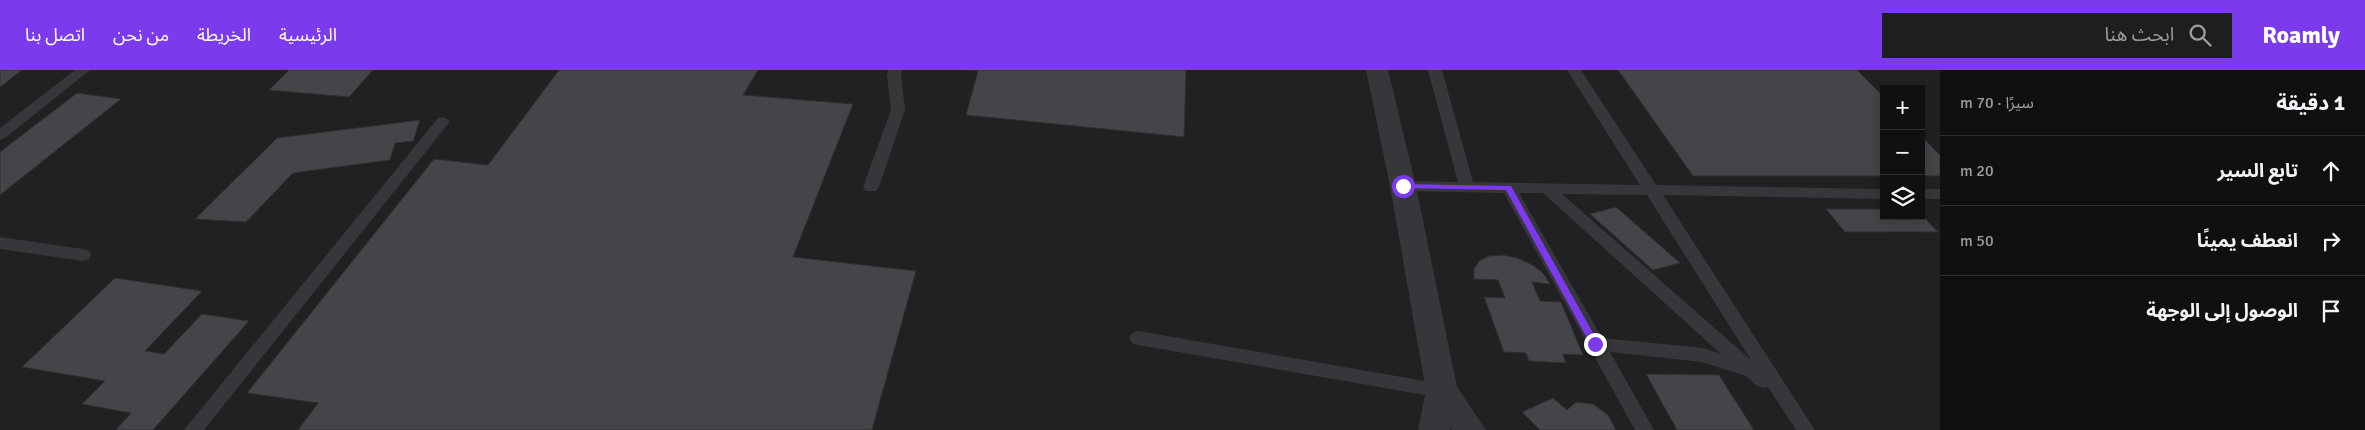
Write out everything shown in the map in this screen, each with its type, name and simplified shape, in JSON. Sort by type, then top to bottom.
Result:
[{"type":"street","points":[[1377,70],[1403,186],[1442,391],[1434,430]]},
{"type":"street","points":[[1442,391],[1470,430]]},
{"type":"lane","points":[[0,135],[83,70]]},
{"type":"lane","points":[[870,187],[898,110],[894,75],[896,70]]},
{"type":"lane","points":[[1435,70],[1467,186]]},
{"type":"lane","points":[[1574,70],[1802,424]]},
{"type":"lane","points":[[193,430],[443,121]]},
{"type":"lane","points":[[1403,186],[1880,194]]},
{"type":"lane","points":[[1508,187],[1645,430]]},
{"type":"lane","points":[[1546,188],[1763,381],[1802,424]]},
{"type":"lane","points":[[1925,194],[1940,194]]},
{"type":"lane","points":[[0,243],[83,255]]},
{"type":"lane","points":[[1138,338],[1442,391]]},
{"type":"lane","points":[[1595,344],[1703,355],[1738,366],[1763,381]]},
{"type":"shaded area","points":[[0,70],[1940,70],[1940,430],[0,430]]},
{"type":"building","points":[[0,70],[22,70],[0,87]]},
{"type":"building","points":[[289,70],[373,70],[349,97],[269,90]]},
{"type":"building","points":[[559,70],[758,70],[743,95],[853,104],[793,257],[916,271],[872,430],[298,430],[318,403],[247,393],[434,159],[488,165]]},
{"type":"building","points":[[966,70],[1186,70],[1184,137],[966,115],[978,71]]},
{"type":"building","points":[[1618,70],[1857,70],[1880,93],[1880,176],[1693,176]]},
{"type":"building","points":[[77,93],[121,99],[0,195],[0,152]]},
{"type":"building","points":[[420,120],[413,141],[395,143],[390,160],[293,173],[246,222],[195,219],[277,138]]},
{"type":"building","points":[[1925,140],[1940,155],[1940,176],[1925,176]]},
{"type":"building","points":[[1616,207],[1680,263],[1653,270],[1590,214]]},
{"type":"building","points":[[1826,209],[1880,209],[1880,220],[1925,220],[1925,218],[1938,232],[1845,232]]},
{"type":"building","points":[[1503,255],[1531,264],[1543,273],[1550,284],[1532,282],[1540,301],[1561,302],[1583,355],[1563,354],[1566,363],[1529,361],[1526,353],[1504,352],[1484,297],[1505,298],[1498,280],[1474,279],[1474,269],[1479,261],[1489,256]]},
{"type":"building","points":[[115,278],[202,291],[145,351],[164,354],[202,314],[249,321],[153,430],[116,430],[131,413],[82,404],[105,381],[22,367]]},
{"type":"building","points":[[1646,374],[1719,375],[1754,430],[1677,430]]},
{"type":"building","points":[[1553,398],[1567,410],[1576,402],[1593,404],[1608,415],[1616,430],[1540,430],[1522,412]]},
{"type":"route","points":[[1403,186],[1508,187],[1595,344]]}]
